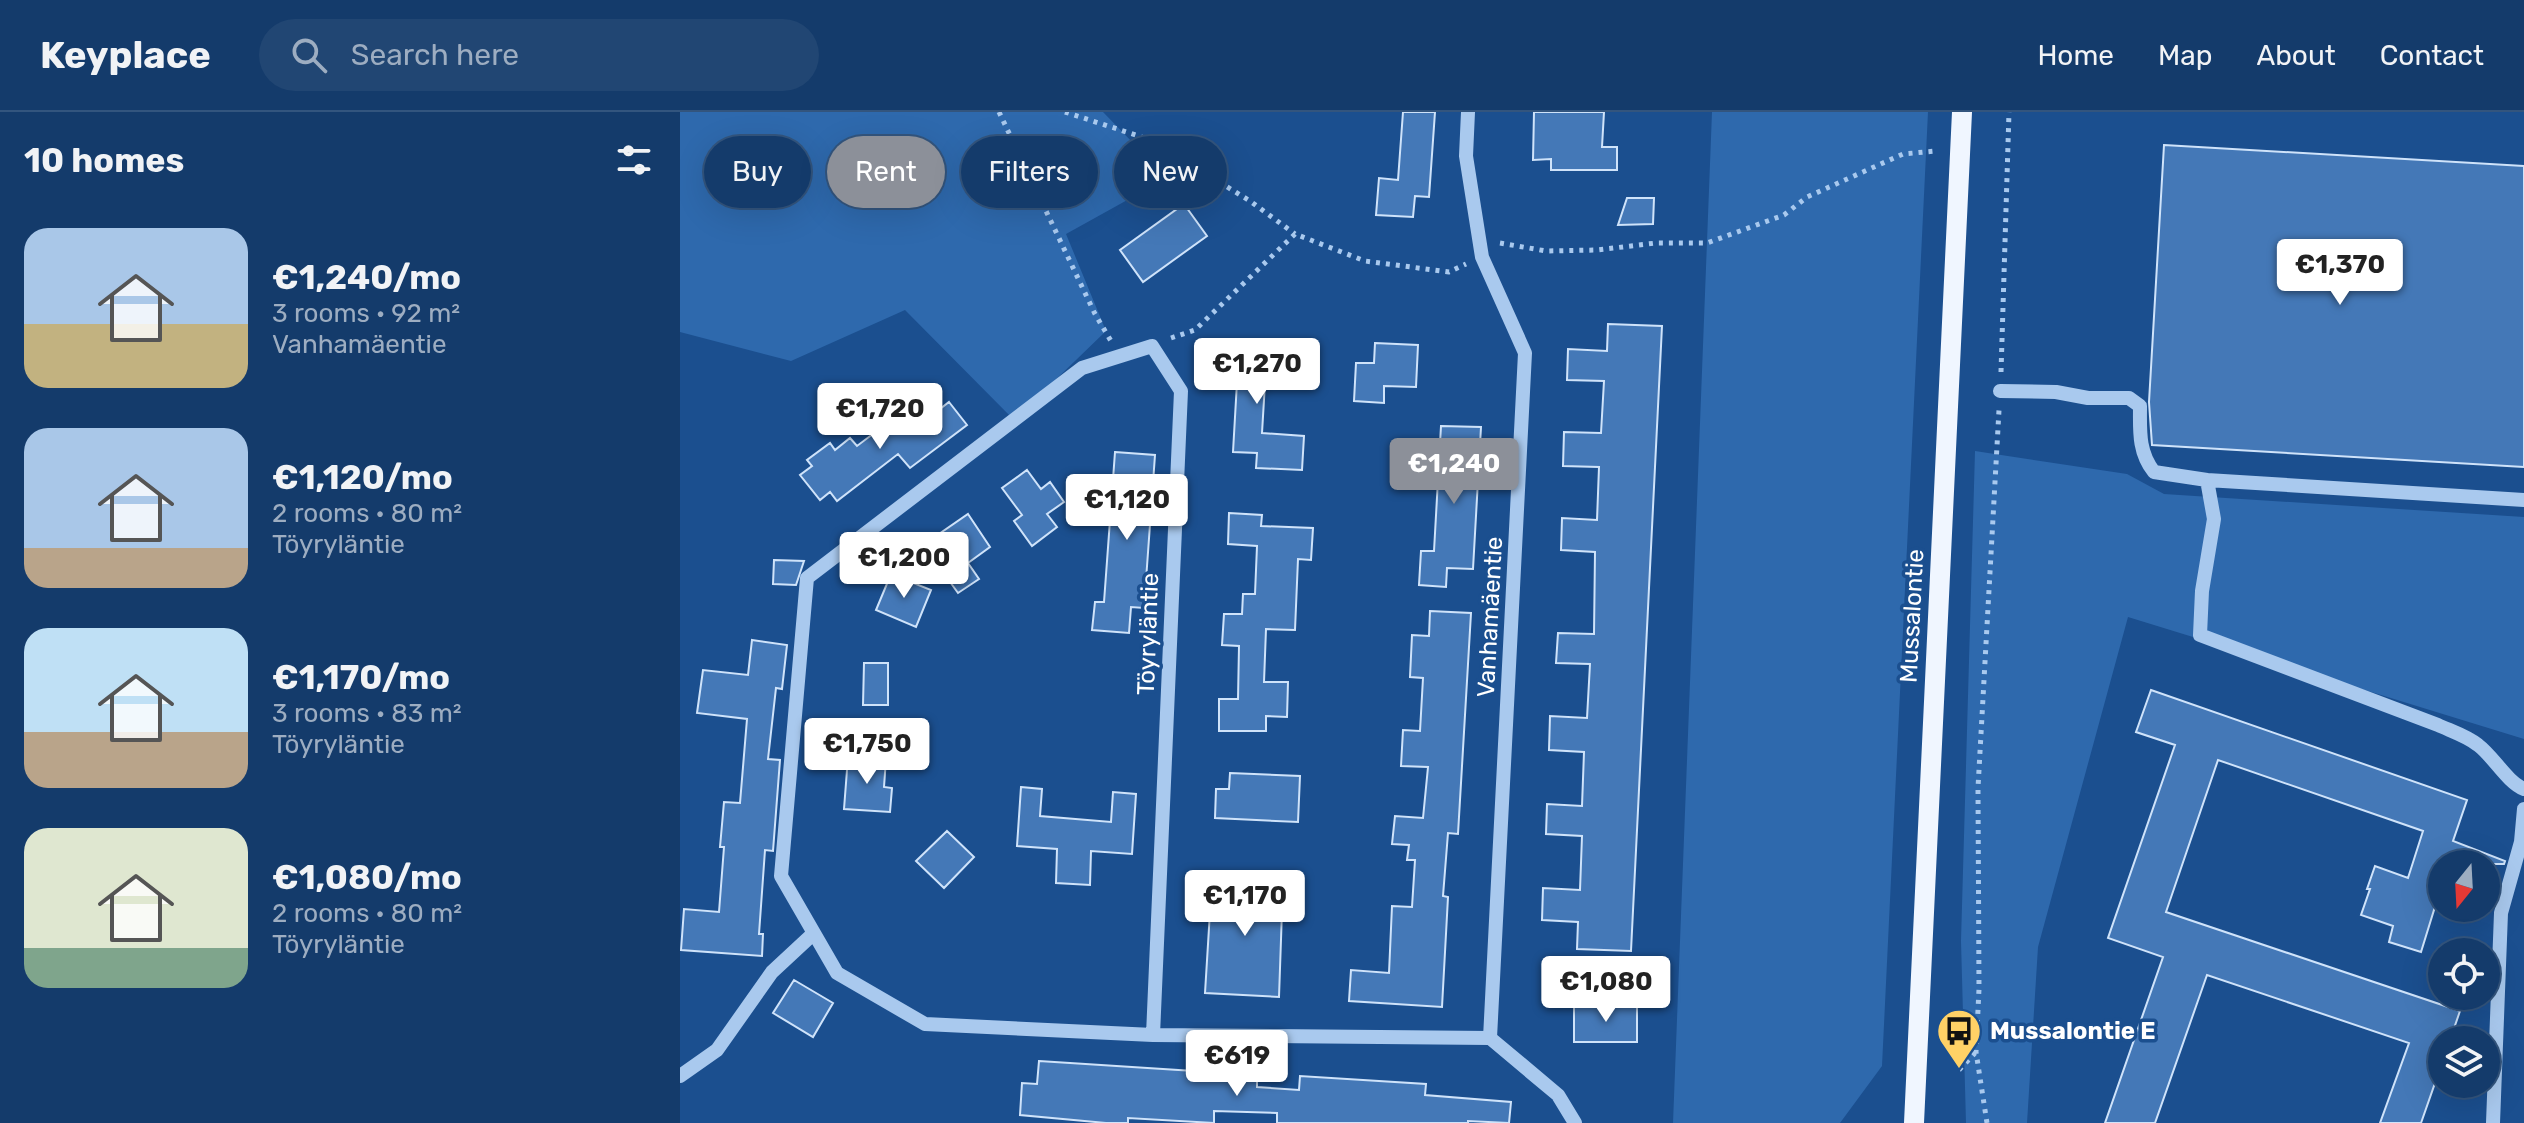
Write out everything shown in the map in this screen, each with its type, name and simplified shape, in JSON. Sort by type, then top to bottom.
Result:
[{"type":"main road","name":"Mussalontie","points":[[1914,1123],[1962,112]]},
{"type":"street","name":"Vanhamäentie","points":[[1468,112],[1466,156],[1481,249],[1525,353],[1490,1038]]},
{"type":"street","points":[[1152,346],[1082,368],[807,578],[781,876],[837,973],[925,1024],[1153,1035],[1490,1038],[1558,1095],[1575,1123]]},
{"type":"street","name":"Töyryläntie","points":[[1152,346],[1181,391],[1153,1035]]},
{"type":"street","points":[[2000,391],[2129,398],[2140,406],[2140,439],[2145,460],[2154,472],[2207,480],[2524,500]]},
{"type":"street","points":[[2207,480],[2214,519],[2202,591],[2200,635],[2476,742],[2515,785],[2524,789]]},
{"type":"street","points":[[2493,1123],[2501,913],[2521,842],[2524,809]]},
{"type":"street","points":[[680,1076],[717,1050],[772,972],[814,933]]},
{"type":"path","points":[[999,112],[1095,314],[1121,356]]},
{"type":"path","points":[[1065,112],[1151,140],[1250,201],[1295,234],[1365,261],[1449,272],[1481,249],[1512,243],[1546,251],[1597,250],[1656,243],[1707,243],[1784,215],[1807,197],[1903,154],[1926,151],[1959,153]]},
{"type":"path","points":[[1987,1123],[1976,1052],[1979,989],[1978,788],[2000,391],[2009,112]]},
{"type":"path","points":[[1152,346],[1195,330],[1295,234]]},
{"type":"path","points":[[1959,1070],[1976,1052]]},
{"type":"shaded area","points":[[680,112],[1103,112],[1126,136],[1114,136],[1114,207],[1066,234],[1106,331],[1014,420],[905,310],[791,361],[680,332]]},
{"type":"shaded area","points":[[1712,112],[1928,112],[1882,1066],[1840,1123],[1673,1123]]},
{"type":"shaded area","points":[[1975,451],[2127,474],[2164,494],[2524,517],[2524,739],[2128,617],[2038,947],[2027,1123],[1966,1123],[1961,941]]},
{"type":"building","points":[[1403,112],[1435,112],[1429,197],[1415,196],[1413,217],[1376,215],[1379,178],[1398,180]]},
{"type":"building","points":[[1534,112],[1604,112],[1602,147],[1617,147],[1617,170],[1551,170],[1551,159],[1533,160]]},
{"type":"building","points":[[2164,145],[2524,166],[2524,467],[2152,445],[2149,402]]},
{"type":"building","points":[[1627,198],[1654,198],[1653,224],[1618,225]]},
{"type":"building","points":[[1178,208],[1187,208],[1207,236],[1143,282],[1120,250]]},
{"type":"building","points":[[1608,324],[1662,326],[1631,951],[1577,949],[1578,922],[1542,920],[1543,888],[1580,890],[1582,836],[1546,834],[1547,804],[1582,806],[1584,752],[1549,750],[1550,716],[1587,718],[1590,664],[1556,663],[1558,633],[1594,634],[1595,552],[1561,550],[1562,518],[1597,520],[1599,467],[1563,466],[1564,432],[1601,433],[1604,381],[1567,380],[1568,349],[1607,351]]},
{"type":"building","points":[[1375,343],[1418,345],[1416,387],[1384,386],[1384,403],[1354,401],[1356,363],[1374,363]]},
{"type":"building","points":[[1210,347],[1282,350],[1281,384],[1265,383],[1262,433],[1304,436],[1302,470],[1256,468],[1257,453],[1233,452],[1235,372],[1209,371]]},
{"type":"building","points":[[949,402],[967,425],[910,468],[898,454],[837,501],[830,492],[820,500],[800,475],[812,466],[807,460],[830,443],[835,450],[850,438],[857,446],[910,406],[922,423]]},
{"type":"building","points":[[1441,426],[1481,427],[1473,569],[1447,568],[1446,587],[1419,585],[1421,551],[1434,551]]},
{"type":"building","points":[[1115,452],[1155,455],[1144,608],[1131,607],[1129,633],[1092,630],[1095,602],[1104,602]]},
{"type":"building","points":[[1027,470],[1041,489],[1050,482],[1064,502],[1047,514],[1057,527],[1032,546],[1014,521],[1022,515],[1002,488]]},
{"type":"building","points":[[1229,513],[1262,515],[1261,526],[1313,528],[1311,560],[1298,559],[1295,630],[1266,629],[1264,682],[1288,682],[1287,717],[1266,716],[1266,731],[1219,731],[1219,699],[1238,699],[1239,646],[1222,645],[1224,614],[1242,614],[1243,594],[1255,594],[1257,546],[1228,544]]},
{"type":"building","points":[[968,514],[990,547],[968,563],[979,579],[958,593],[935,561],[951,550],[939,534]]},
{"type":"building","points":[[774,560],[804,561],[796,585],[773,584]]},
{"type":"building","points":[[891,574],[931,590],[916,627],[876,610]]},
{"type":"building","points":[[1430,611],[1471,613],[1458,834],[1448,833],[1443,896],[1448,897],[1442,1007],[1349,1001],[1351,970],[1389,973],[1392,906],[1412,907],[1415,860],[1407,860],[1409,845],[1392,844],[1395,816],[1423,818],[1428,767],[1401,766],[1403,730],[1420,731],[1423,678],[1410,677],[1412,635],[1429,636]]},
{"type":"building","points":[[752,640],[787,645],[782,689],[776,688],[768,759],[780,760],[773,851],[765,850],[759,934],[763,934],[762,956],[681,950],[684,909],[719,912],[724,802],[740,803],[747,719],[697,713],[703,670],[748,675]]},
{"type":"building","points":[[864,663],[888,663],[888,705],[863,705]]},
{"type":"building","points":[[2151,690],[2467,800],[2453,841],[2476,850],[2428,850],[2430,922],[2421,952],[2389,942],[2393,926],[2361,915],[2375,866],[2408,878],[2423,831],[2218,760],[2166,912],[2428,1000],[2428,1010],[2460,1011],[2455,1026],[2428,1026],[2430,1098],[2421,1123],[2380,1123],[2409,1043],[2207,975],[2155,1123],[2105,1123],[2163,957],[2108,938],[2175,745],[2136,732]]},
{"type":"building","points":[[848,757],[886,759],[884,787],[892,788],[890,812],[844,809]]},
{"type":"building","points":[[1230,773],[1300,776],[1298,822],[1215,818],[1216,789],[1229,789]]},
{"type":"building","points":[[1021,787],[1042,789],[1040,816],[1111,822],[1113,792],[1136,794],[1132,854],[1091,851],[1090,885],[1056,883],[1057,849],[1017,846]]},
{"type":"building","points":[[947,831],[974,857],[944,888],[916,861]]},
{"type":"building","points":[[1212,879],[1283,882],[1279,997],[1205,993]]},
{"type":"building","points":[[794,980],[833,1003],[813,1037],[773,1013]]},
{"type":"building","points":[[1574,1005],[1637,1005],[1637,1042],[1574,1042]]},
{"type":"building","points":[[1039,1061],[1257,1072],[1257,1087],[1299,1090],[1300,1076],[1426,1084],[1425,1095],[1511,1102],[1509,1123],[1277,1123],[1277,1113],[1214,1111],[1214,1123],[1128,1118],[1128,1123],[1106,1123],[1020,1115],[1022,1083],[1037,1084]]},
{"type":"place","name":"Mussalontie E","points":[[1959,1070]]}]
